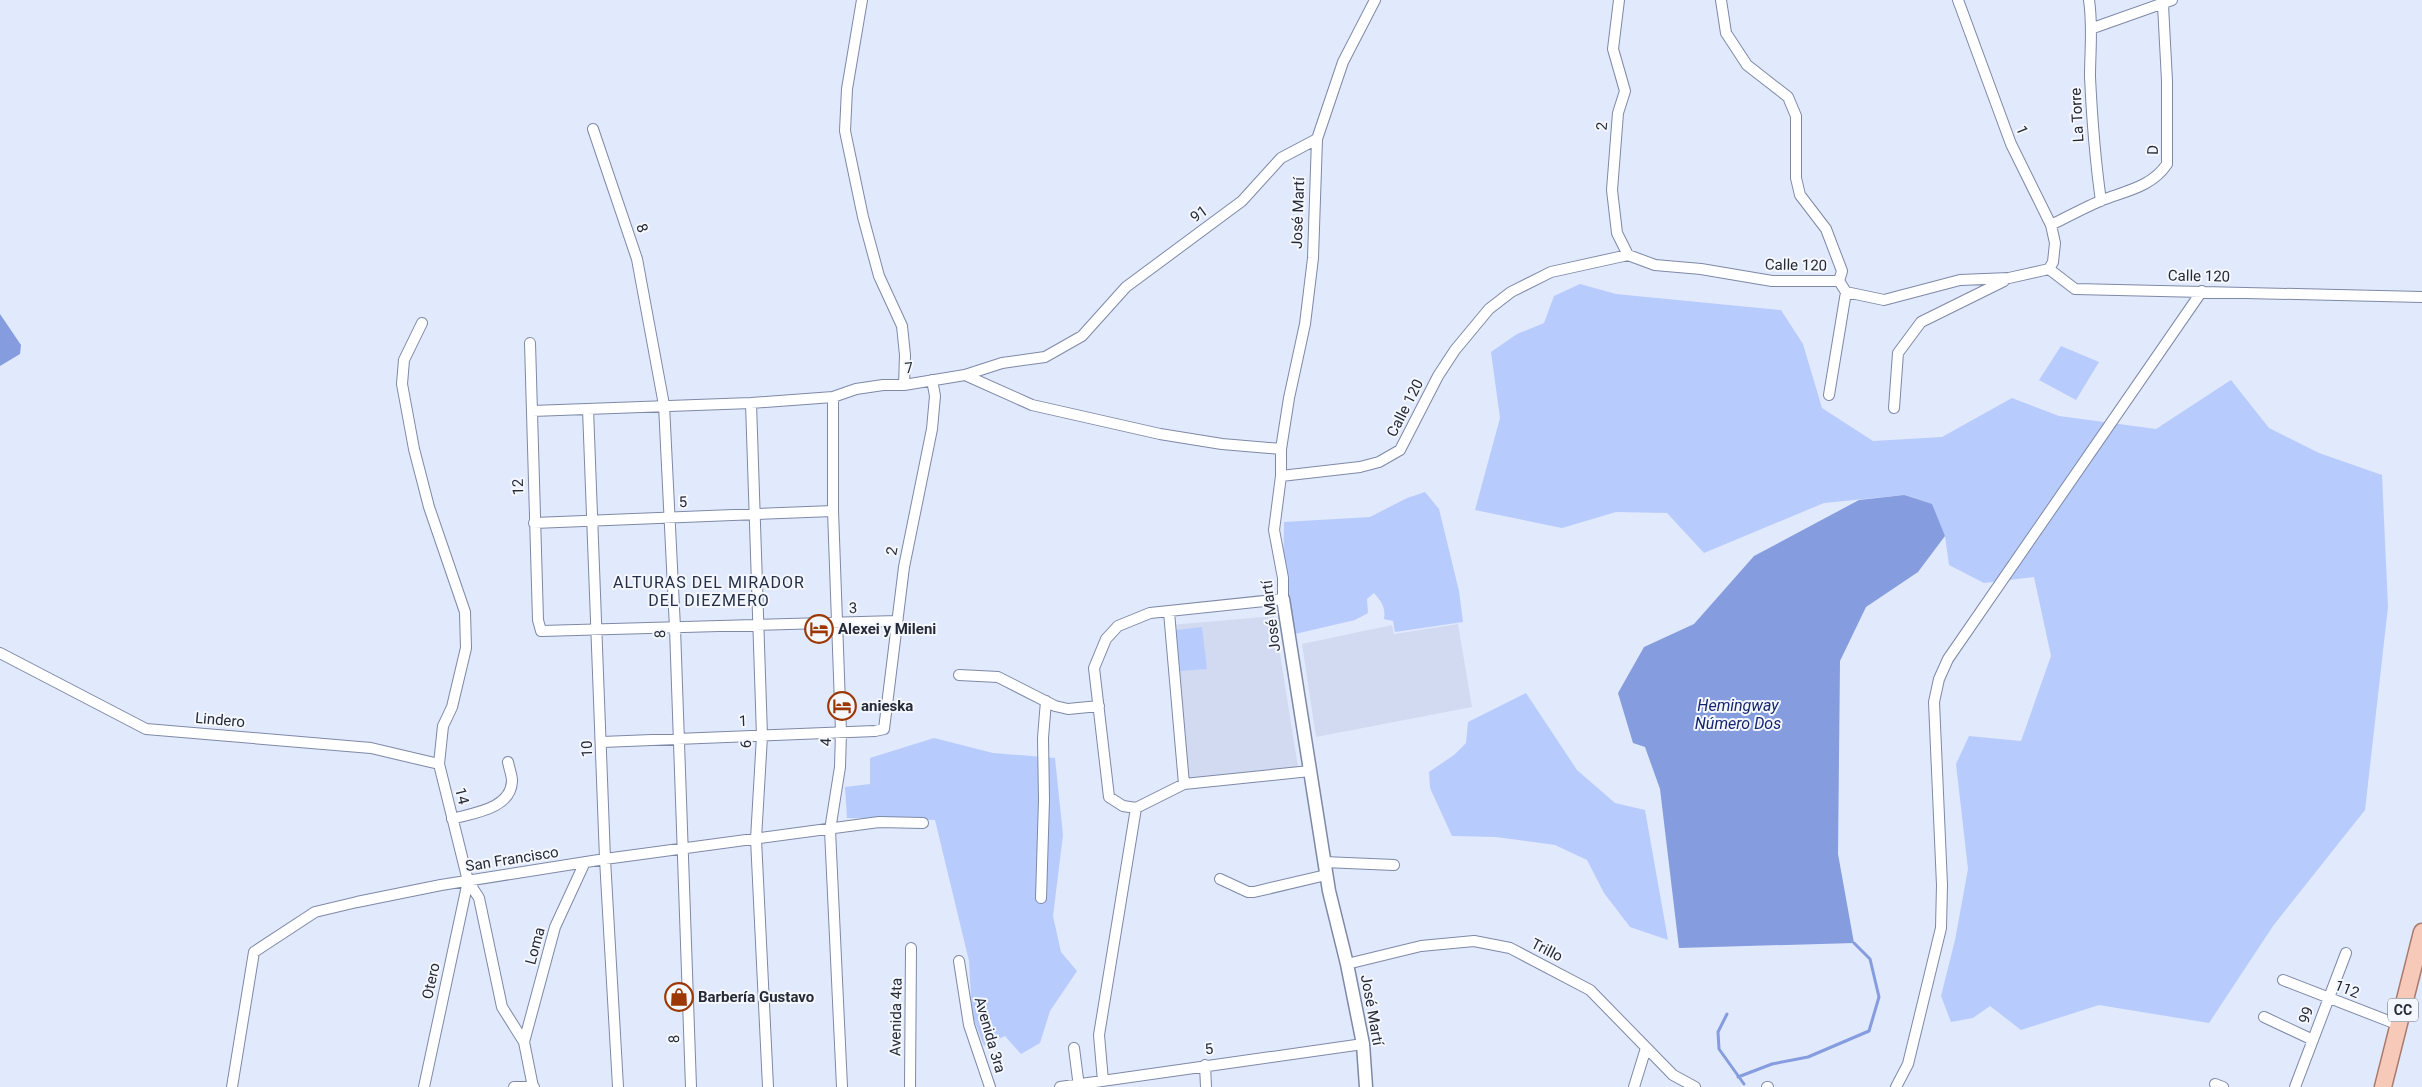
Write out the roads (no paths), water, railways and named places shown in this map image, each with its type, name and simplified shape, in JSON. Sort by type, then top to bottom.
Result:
[{"type":"main road","name":"CC","points":[[2383,1087],[2422,932]]},
{"type":"street","points":[[862,0],[847,90],[845,130],[863,217],[879,276],[902,326],[905,355],[904,384]]},
{"type":"street","points":[[1318,139],[1343,62],[1375,0]]},
{"type":"street","name":"2","points":[[1618,0],[1613,50],[1625,90],[1618,113],[1612,190],[1617,233],[1628,255]]},
{"type":"street","points":[[1721,0],[1726,33],[1747,65],[1788,97],[1796,116],[1796,178],[1800,195],[1826,229],[1842,271],[1839,281]]},
{"type":"street","name":"1","points":[[1958,0],[2011,144],[2051,224],[2055,243],[2053,262],[2049,270]]},
{"type":"street","name":"La Torre","points":[[2089,0],[2093,28],[2090,74],[2092,136],[2101,201]]},
{"type":"street","points":[[2093,28],[2167,2]]},
{"type":"street","name":"D","points":[[2051,224],[2101,201],[2146,184],[2161,174],[2167,164],[2167,2]]},
{"type":"street","name":"8","points":[[593,130],[637,259],[664,405],[675,628],[691,1087]]},
{"type":"street","name":"91","points":[[965,375],[1002,363],[1045,357],[1082,336],[1126,287],[1242,201],[1281,158],[1318,139]]},
{"type":"street","name":"José Martí","points":[[1318,139],[1313,258],[1305,324],[1281,449],[1281,476],[1274,530],[1283,578],[1283,599],[1326,876],[1347,964],[1363,1044],[1366,1087]]},
{"type":"street","name":"Calle 120","points":[[1281,476],[1360,467],[1379,462],[1400,450],[1438,376],[1455,350],[1489,309],[1511,292],[1551,272],[1628,255],[1655,265],[1701,269],[1772,281],[1839,281],[1846,292]]},
{"type":"street","points":[[1830,395],[1846,292],[1884,300],[1960,280],[2009,278],[2049,270]]},
{"type":"street","name":"Calle 120","points":[[2049,270],[2074,289],[2422,297]]},
{"type":"street","points":[[1894,408],[1898,353],[1922,322],[2009,278]]},
{"type":"street","points":[[1896,1087],[1908,1064],[1941,928],[1942,885],[1934,702],[1939,679],[1948,659],[2202,291]]},
{"type":"street","name":"14","points":[[422,323],[404,360],[402,384],[414,449],[429,507],[465,612],[466,648],[452,707],[443,726],[439,764],[468,881],[479,898],[502,1007],[524,1042],[533,1087]]},
{"type":"street","name":"12","points":[[530,343],[534,523],[538,620],[541,631]]},
{"type":"street","points":[[965,375],[1032,405],[1169,435],[1222,444],[1281,449]]},
{"type":"street","name":"7","points":[[532,411],[751,403],[833,397],[856,389],[883,384],[904,384],[965,375]]},
{"type":"street","name":"2","points":[[884,729],[904,567],[932,429],[935,396],[932,380]]},
{"type":"street","name":"4","points":[[833,397],[833,511],[841,732],[840,767],[830,830],[842,1087]]},
{"type":"street","name":"6","points":[[751,403],[762,736],[756,839],[768,1087]]},
{"type":"street","name":"10","points":[[588,409],[605,859],[618,1087]]},
{"type":"street","name":"5","points":[[534,523],[833,511]]},
{"type":"street","points":[[1283,599],[1150,613],[1118,626],[1106,639],[1094,668],[1109,797],[1123,806],[1136,808],[1184,784],[1310,771]]},
{"type":"street","points":[[1169,612],[1184,784]]},
{"type":"street","name":"3","points":[[541,631],[896,621]]},
{"type":"street","name":"Lindero","points":[[0,653],[146,729],[371,748],[439,764]]},
{"type":"street","points":[[959,675],[998,677],[1046,701],[1068,709],[1099,706]]},
{"type":"street","points":[[1041,898],[1044,800],[1043,738],[1046,701]]},
{"type":"street","name":"1","points":[[602,742],[875,731],[884,729]]},
{"type":"street","points":[[452,819],[501,803],[508,794],[512,781],[508,762]]},
{"type":"street","points":[[1103,1081],[1099,1034],[1136,808]]},
{"type":"street","name":"San Francisco","points":[[232,1087],[254,952],[315,912],[468,881],[605,859],[879,822],[923,823]]},
{"type":"street","name":"Loma","points":[[524,1042],[555,927],[585,862]]},
{"type":"street","points":[[1324,862],[1394,865]]},
{"type":"street","points":[[1220,879],[1248,892],[1254,892],[1326,876]]},
{"type":"street","name":"Otero","points":[[424,1087],[468,881]]},
{"type":"street","name":"Trillo","points":[[1347,964],[1421,946],[1474,941],[1510,948],[1590,990],[1673,1075],[1695,1087]]},
{"type":"street","name":"Avenida 4ta","points":[[910,1087],[911,948]]},
{"type":"street","name":"99","points":[[2296,1087],[2346,953]]},
{"type":"street","name":"Avenida 3ra","points":[[959,961],[969,1025],[990,1087]]},
{"type":"street","name":"112","points":[[2283,980],[2399,1025]]},
{"type":"street","points":[[2264,1017],[2313,1040]]},
{"type":"street","name":"5","points":[[1060,1087],[1079,1086],[1204,1065],[1363,1044]]},
{"type":"street","points":[[1074,1048],[1079,1086]]},
{"type":"street","points":[[1634,1087],[1646,1048]]},
{"type":"street","points":[[1204,1065],[1206,1087]]},
{"type":"street","points":[[514,1087],[533,1087]]},
{"type":"water","points":[[0,314],[21,345],[20,354],[0,366]]},
{"type":"water","name":"Hemingway Número Dos","points":[[1904,495],[1932,504],[1945,536],[1918,572],[1866,607],[1840,661],[1838,854],[1854,943],[1679,948],[1660,789],[1645,747],[1633,743],[1618,693],[1644,647],[1694,624],[1754,556],[1859,500]]},
{"type":"waterway","points":[[1738,1077],[1772,1064],[1808,1057],[1869,1031],[1879,997],[1870,959],[1854,943]]},
{"type":"waterway","points":[[1727,1014],[1718,1032],[1719,1049],[1744,1084]]},
{"type":"place","name":"Alexei y Mileni","points":[[819,629]]},
{"type":"place","name":"anieska","points":[[842,706]]},
{"type":"place","name":"Barbería Gustavo","points":[[679,997]]},
{"type":"district","name":"ALTURAS DEL MIRADOR DEL DIEZMERO","points":[[709,591]]}]
